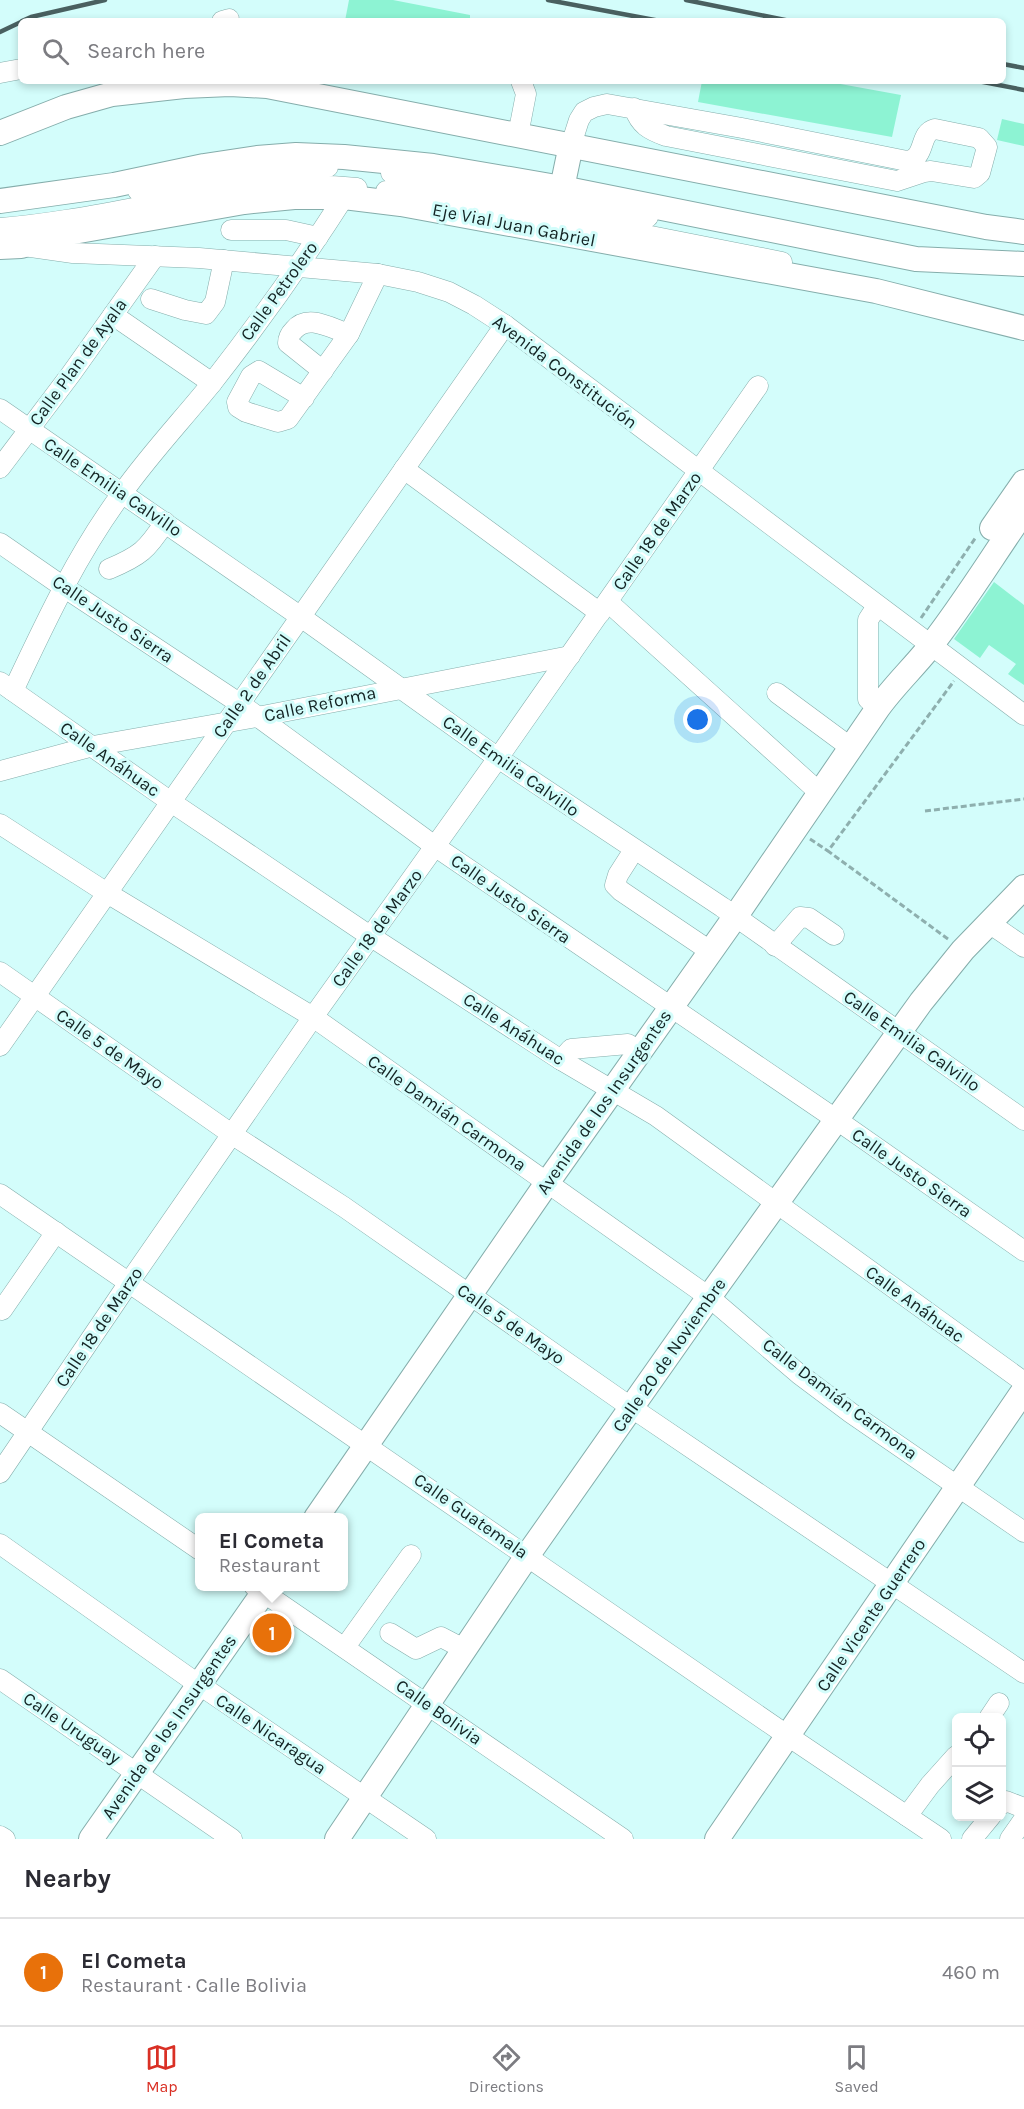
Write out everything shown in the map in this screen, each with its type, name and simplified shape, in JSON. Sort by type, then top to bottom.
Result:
[{"type":"main road","points":[[0,133],[66,107],[112,94],[184,86],[230,84],[267,86],[986,227],[1024,232]]},
{"type":"main road","points":[[562,188],[571,145]]},
{"type":"main road","points":[[0,201],[114,184],[214,165],[296,155],[385,160],[562,188],[916,259],[1024,264]]},
{"type":"main road","name":"Eje Vial Juan Gabriel","points":[[11,247],[62,234],[244,202],[344,197],[400,204],[876,291],[1024,327]]},
{"type":"main road","name":"Avenida de los Insurgentes","points":[[319,1513],[547,1183],[735,917],[850,747],[893,687],[910,671],[924,642],[1024,482]]},
{"type":"main road","name":"Avenida de los Insurgentes","points":[[924,642],[1024,511]]},
{"type":"main road","name":"Calle 20 de Noviembre","points":[[336,1839],[527,1556],[921,1002],[963,950],[1024,887]]},
{"type":"main road","name":"Calle Vicente Guerrero","points":[[717,1839],[1024,1390]]},
{"type":"main road","name":"Avenida de los Insurgentes","points":[[91,1839],[261,1591]]},
{"type":"street","points":[[0,73],[18,70]]},
{"type":"street","points":[[518,135],[526,94],[523,84]]},
{"type":"street","points":[[571,145],[584,112],[607,104],[634,108],[637,117],[646,128],[666,136],[897,182],[919,166]]},
{"type":"street","points":[[0,211],[59,204],[259,170],[313,166],[371,170],[466,184],[877,262],[900,263],[916,259]]},
{"type":"street","points":[[0,228],[42,225],[201,196],[267,187],[326,184],[416,194],[651,236],[836,273],[876,291]]},
{"type":"street","name":"Calle Petrolero","points":[[7,686],[122,492],[212,383],[299,266],[344,197]]},
{"type":"street","points":[[231,230],[286,230],[318,237]]},
{"type":"street","name":"Avenida Constitución","points":[[11,247],[73,253],[299,266],[378,274],[449,291],[474,304],[505,325],[1024,715]]},
{"type":"street","name":"Calle Plan de Ayala","points":[[0,468],[155,256]]},
{"type":"street","points":[[151,299],[206,314],[215,303],[224,260]]},
{"type":"street","points":[[304,398],[349,334],[378,274]]},
{"type":"street","points":[[113,315],[212,383]]},
{"type":"street","points":[[323,371],[288,343],[291,334],[299,324],[306,321],[349,334]]},
{"type":"street","name":"Calle 2 de Abril","points":[[0,1046],[505,325]]},
{"type":"street","name":"Calle 18 de Marzo","points":[[0,1473],[128,1284],[370,936],[436,847],[758,386]]},
{"type":"street","name":"Calle Emilia Calvillo","points":[[0,409],[301,617],[498,758],[735,917],[1024,1120]]},
{"type":"street","points":[[404,469],[604,607],[820,793]]},
{"type":"street","points":[[109,569],[135,558],[165,522]]},
{"type":"street","name":"Calle Justo Sierra","points":[[0,543],[239,704],[436,847],[837,1120],[1024,1251]]},
{"type":"street","points":[[877,606],[868,620],[868,699],[878,708]]},
{"type":"street","name":"Calle Reforma","points":[[0,771],[93,746],[257,717],[400,687],[570,656]]},
{"type":"street","name":"Calle Anáhuac","points":[[7,686],[171,802],[370,936],[561,1060],[656,1116],[1024,1383]]},
{"type":"street","points":[[777,693],[850,747]]},
{"type":"street","name":"Calle Damián Carmona","points":[[0,824],[107,893],[314,1017],[709,1298],[799,1374],[851,1413],[1024,1532]]},
{"type":"street","points":[[634,850],[618,875],[615,885],[710,951]]},
{"type":"street","points":[[775,946],[800,917],[809,918],[834,935]]},
{"type":"street","points":[[989,923],[1024,947]]},
{"type":"street","name":"Calle 5 de Mayo","points":[[0,972],[233,1135],[344,1207],[632,1408],[1024,1673]]},
{"type":"street","points":[[561,1060],[571,1049],[628,1044],[640,1052]]},
{"type":"street","name":"Calle Guatemala","points":[[0,1194],[128,1284],[366,1444],[941,1839]]},
{"type":"street","points":[[2,1310],[56,1233]]},
{"type":"street","points":[[0,1413],[195,1547]]},
{"type":"street","name":"Calle Nicaragua","points":[[0,1544],[199,1684],[426,1839]]},
{"type":"street","points":[[345,1647],[411,1555]]},
{"type":"street","name":"Calle Bolivia","points":[[265,1591],[623,1839]]},
{"type":"street","points":[[390,1633],[413,1648],[419,1648],[441,1637],[464,1649]]},
{"type":"street","name":"Calle Uruguay","points":[[0,1679],[232,1839]]},
{"type":"street","points":[[907,1816],[930,1785],[952,1761]]},
{"type":"street","points":[[1006,1801],[1024,1808]]},
{"type":"street","points":[[1010,1839],[1024,1819]]},
{"type":"street","points":[[972,1839],[987,1821]]},
{"type":"street","points":[[0,1836],[4,1839]]},
{"type":"path","points":[[962,670],[828,851],[963,950]]},
{"type":"path","points":[[925,812],[1024,799]]},
{"type":"building","points":[[349,0],[393,0],[470,15],[470,18],[346,18]]},
{"type":"building","points":[[701,84],[840,84],[901,95],[892,137],[698,102]]},
{"type":"building","points":[[1002,119],[1024,124],[1024,146],[997,140]]},
{"type":"building","points":[[994,582],[1024,605],[1024,685],[1008,674],[1016,664],[989,645],[980,658],[954,639]]},
{"type":"railway","points":[[29,18],[105,0]]},
{"type":"railway","points":[[548,0],[644,18]]},
{"type":"railway","points":[[686,0],[775,18]]},
{"type":"railway","points":[[0,32],[18,23]]},
{"type":"railway","points":[[1006,65],[1024,68]]},
{"type":"railway","points":[[993,84],[1024,90]]},
{"type":"place","name":"El Cometa","points":[[272,1633]]}]
